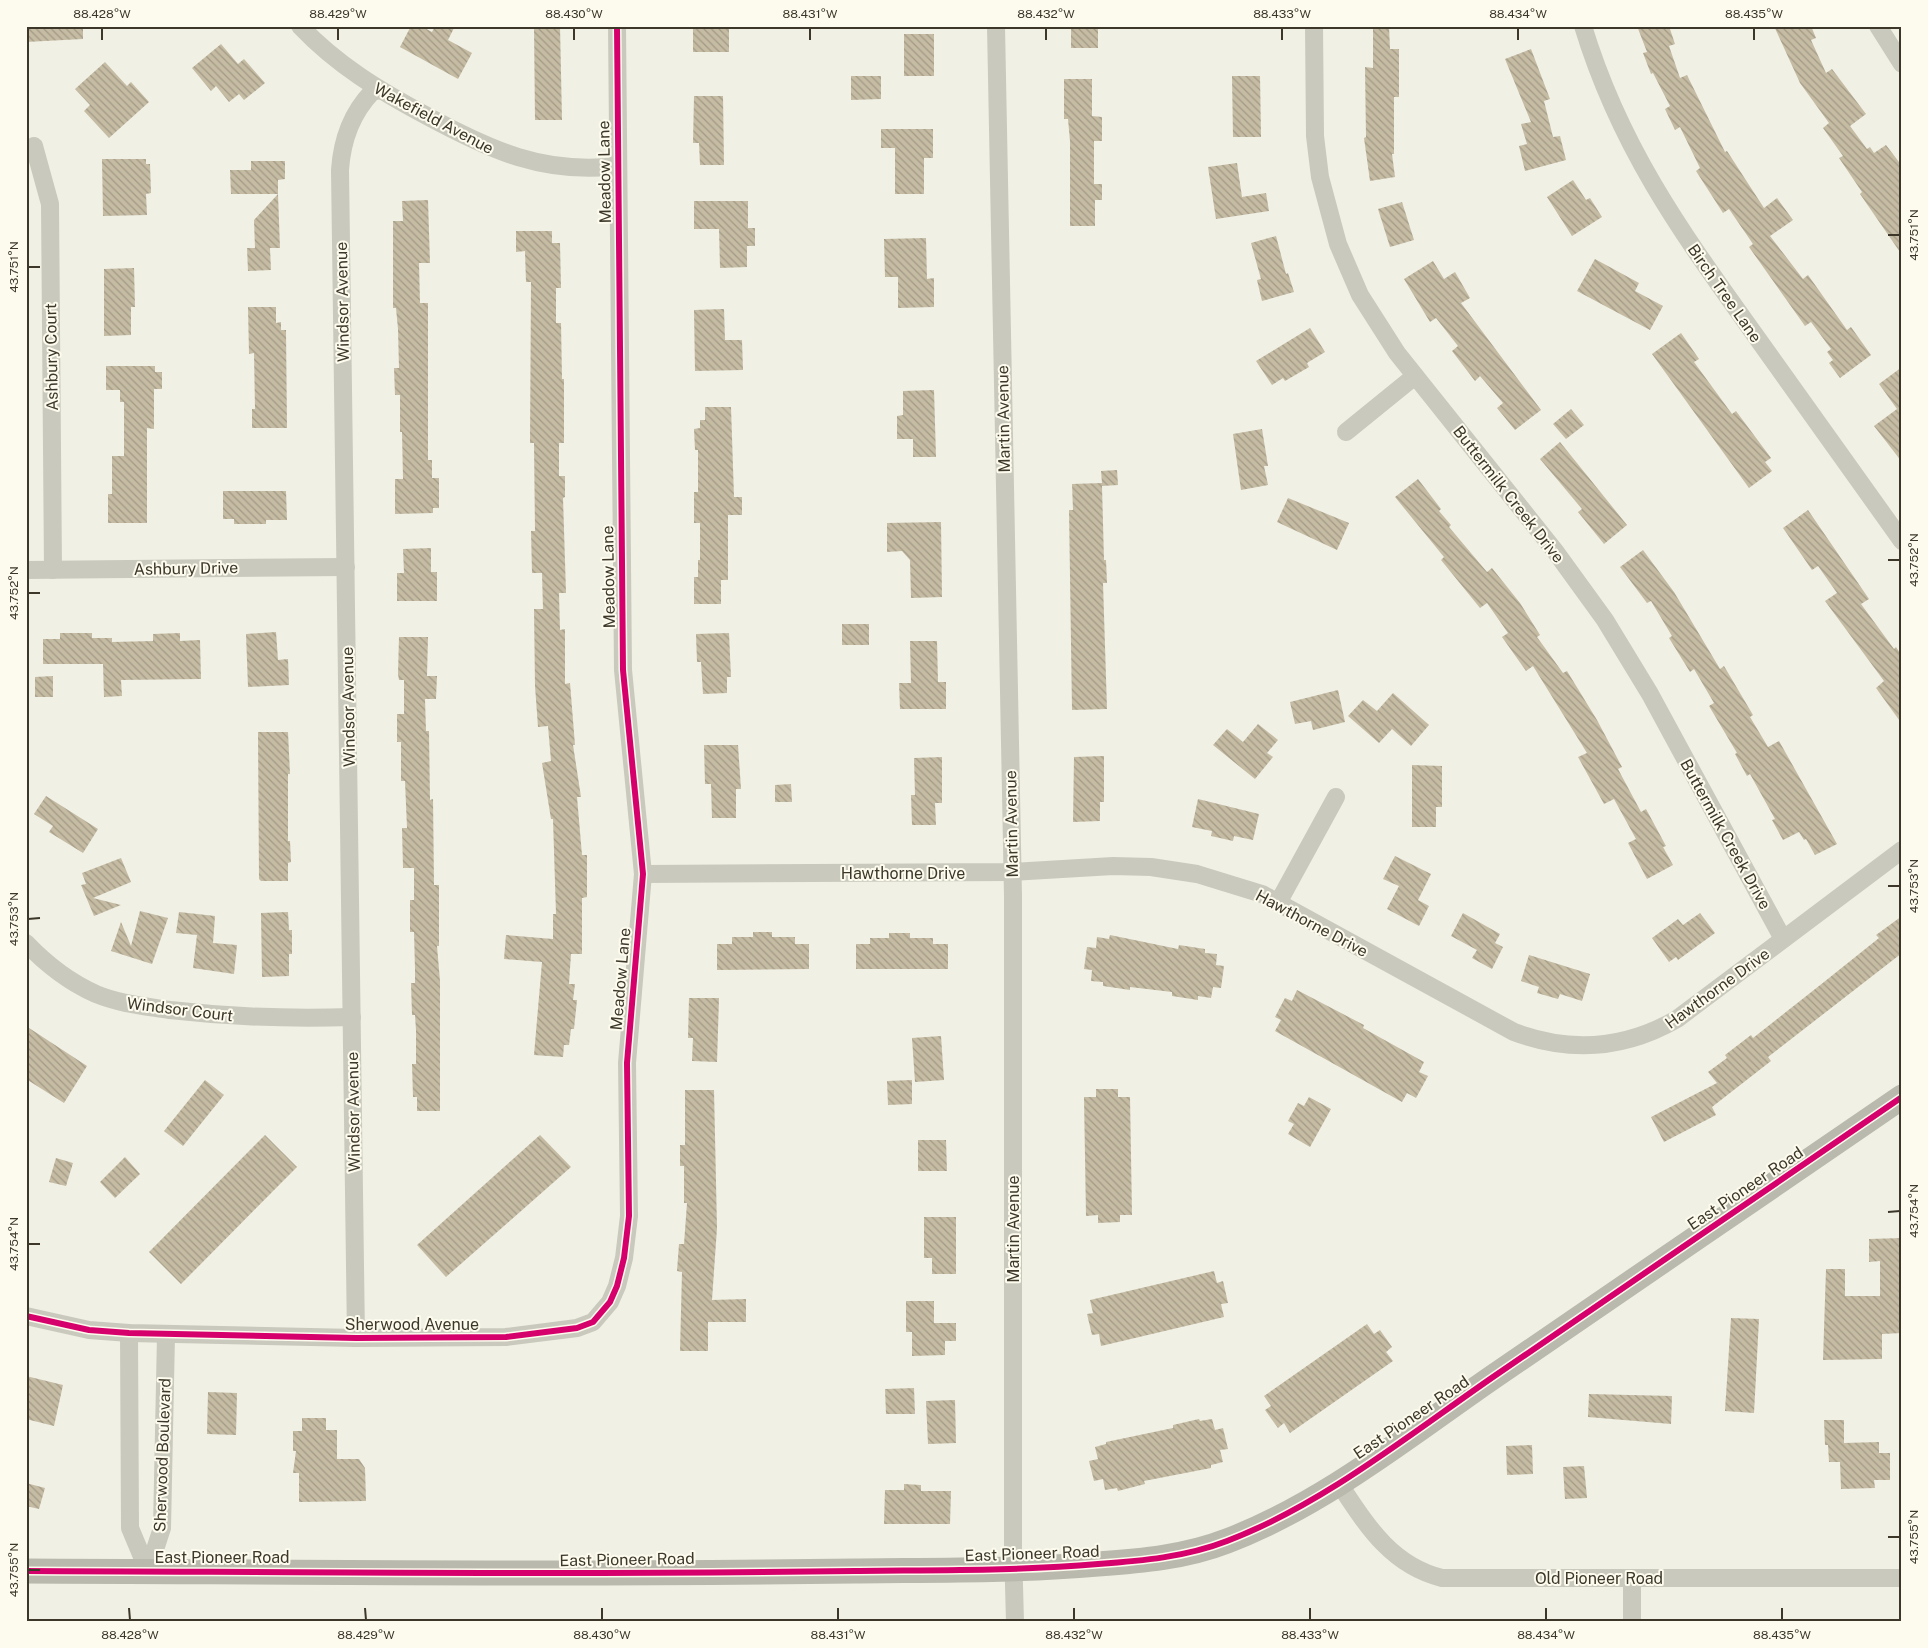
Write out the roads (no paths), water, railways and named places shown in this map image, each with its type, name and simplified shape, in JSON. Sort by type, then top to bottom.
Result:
[{"type":"main road","name":"East Pioneer Road","points":[[26,1570],[544,1574],[1014,1568],[1137,1561],[1173,1556],[1220,1544],[1260,1528],[1338,1482],[1902,1097]]},
{"type":"street","name":"Wakefield Avenue","points":[[300,26],[342,65],[379,90],[475,142],[508,155],[551,165],[588,168],[618,166]]},
{"type":"street","name":"Meadow Lane","points":[[617,26],[623,670],[642,874],[627,1063],[628,1126]]},
{"type":"street","name":"Martin Avenue","points":[[996,26],[1012,872],[1015,1622]]},
{"type":"street","name":"Buttermilk Creek Drive","points":[[1314,26],[1316,150],[1321,184],[1331,225],[1345,264],[1360,295],[1385,336],[1570,571],[1615,635],[1650,694],[1783,939]]},
{"type":"street","name":"Birch Tree Lane","points":[[1583,26],[1600,76],[1623,130],[1667,209],[1902,541]]},
{"type":"street","points":[[1878,26],[1902,64]]},
{"type":"street","name":"Windsor Avenue","points":[[356,1338],[341,159],[347,131],[354,115],[372,92],[379,90]]},
{"type":"street","name":"Ashbury Court","points":[[34,146],[50,204],[53,570]]},
{"type":"street","points":[[1346,432],[1415,376]]},
{"type":"street","name":"Ashbury Drive","points":[[26,570],[346,567]]},
{"type":"street","points":[[1278,903],[1336,797]]},
{"type":"street","name":"Hawthorne Drive","points":[[642,874],[1012,872],[1113,866],[1151,867],[1224,881],[1262,894],[1514,1032],[1543,1041],[1573,1046],[1598,1046],[1622,1042],[1667,1025],[1902,850]]},
{"type":"street","name":"Windsor Court","points":[[26,943],[50,966],[72,981],[101,996],[133,1005],[236,1016],[352,1017]]},
{"type":"street","name":"Sherwood Avenue","points":[[26,1316],[89,1330],[166,1335],[356,1338],[506,1337],[577,1328],[593,1322],[610,1302],[617,1286],[624,1258],[629,1216],[628,1126]]},
{"type":"street","name":"Sherwood Boulevard","points":[[129,1333],[130,1528],[148,1571]]},
{"type":"street","name":"Sherwood Boulevard","points":[[148,1571],[162,1528],[166,1335]]},
{"type":"street","name":"Old Pioneer Road","points":[[1338,1482],[1367,1525],[1397,1558],[1429,1575],[1442,1578],[1902,1578]]},
{"type":"street","points":[[1632,1578],[1632,1622]]}]
